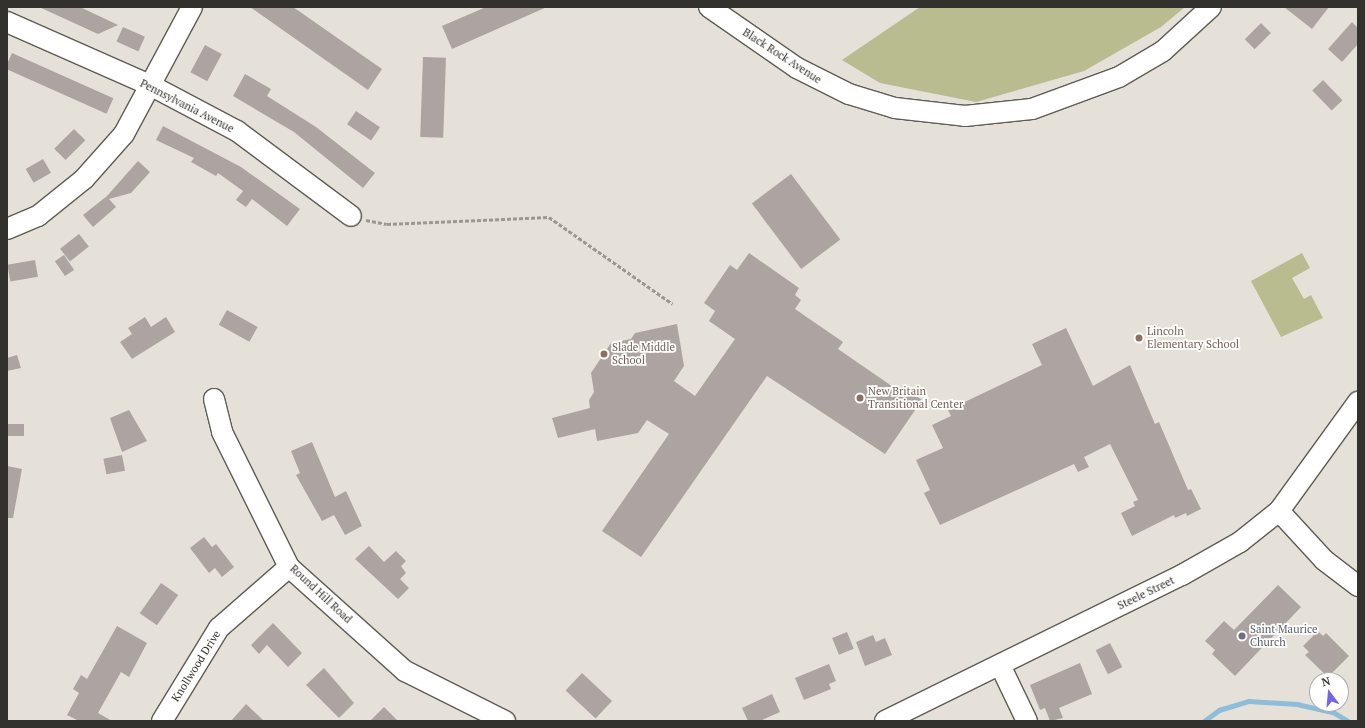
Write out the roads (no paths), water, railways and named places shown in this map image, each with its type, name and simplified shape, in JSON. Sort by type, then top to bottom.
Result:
[{"type":"street","points":[[7,229],[38,216],[84,179],[124,134],[152,86],[192,7]]},
{"type":"street","name":"Black Rock Avenue","points":[[709,7],[797,68],[849,94],[895,108],[965,116],[1032,108],[1119,77],[1163,51],[1211,7]]},
{"type":"street","name":"Pennsylvania Avenue","points":[[7,22],[152,86],[237,131],[351,216]]},
{"type":"street","name":"Round Hill Road","points":[[214,399],[222,432],[289,567],[406,671],[505,721]]},
{"type":"street","name":"Steele Street","points":[[885,721],[1212,560],[1279,510],[1358,402]]},
{"type":"street","points":[[1279,510],[1324,560],[1358,586]]},
{"type":"street","name":"Knollwood Drive","points":[[162,721],[219,628],[289,567]]},
{"type":"street","points":[[1000,665],[1027,721]]},
{"type":"waterway","points":[[1204,721],[1219,710],[1249,701],[1297,704],[1333,712],[1348,721]]},
{"type":"place","name":"Lincoln Elementary School","points":[[1139,338]]},
{"type":"place","name":"Slade Middle School","points":[[604,354]]},
{"type":"place","name":"New Britain Transitional Center","points":[[860,398]]},
{"type":"place","name":"Saint Maurice Church","points":[[1242,636]]}]
